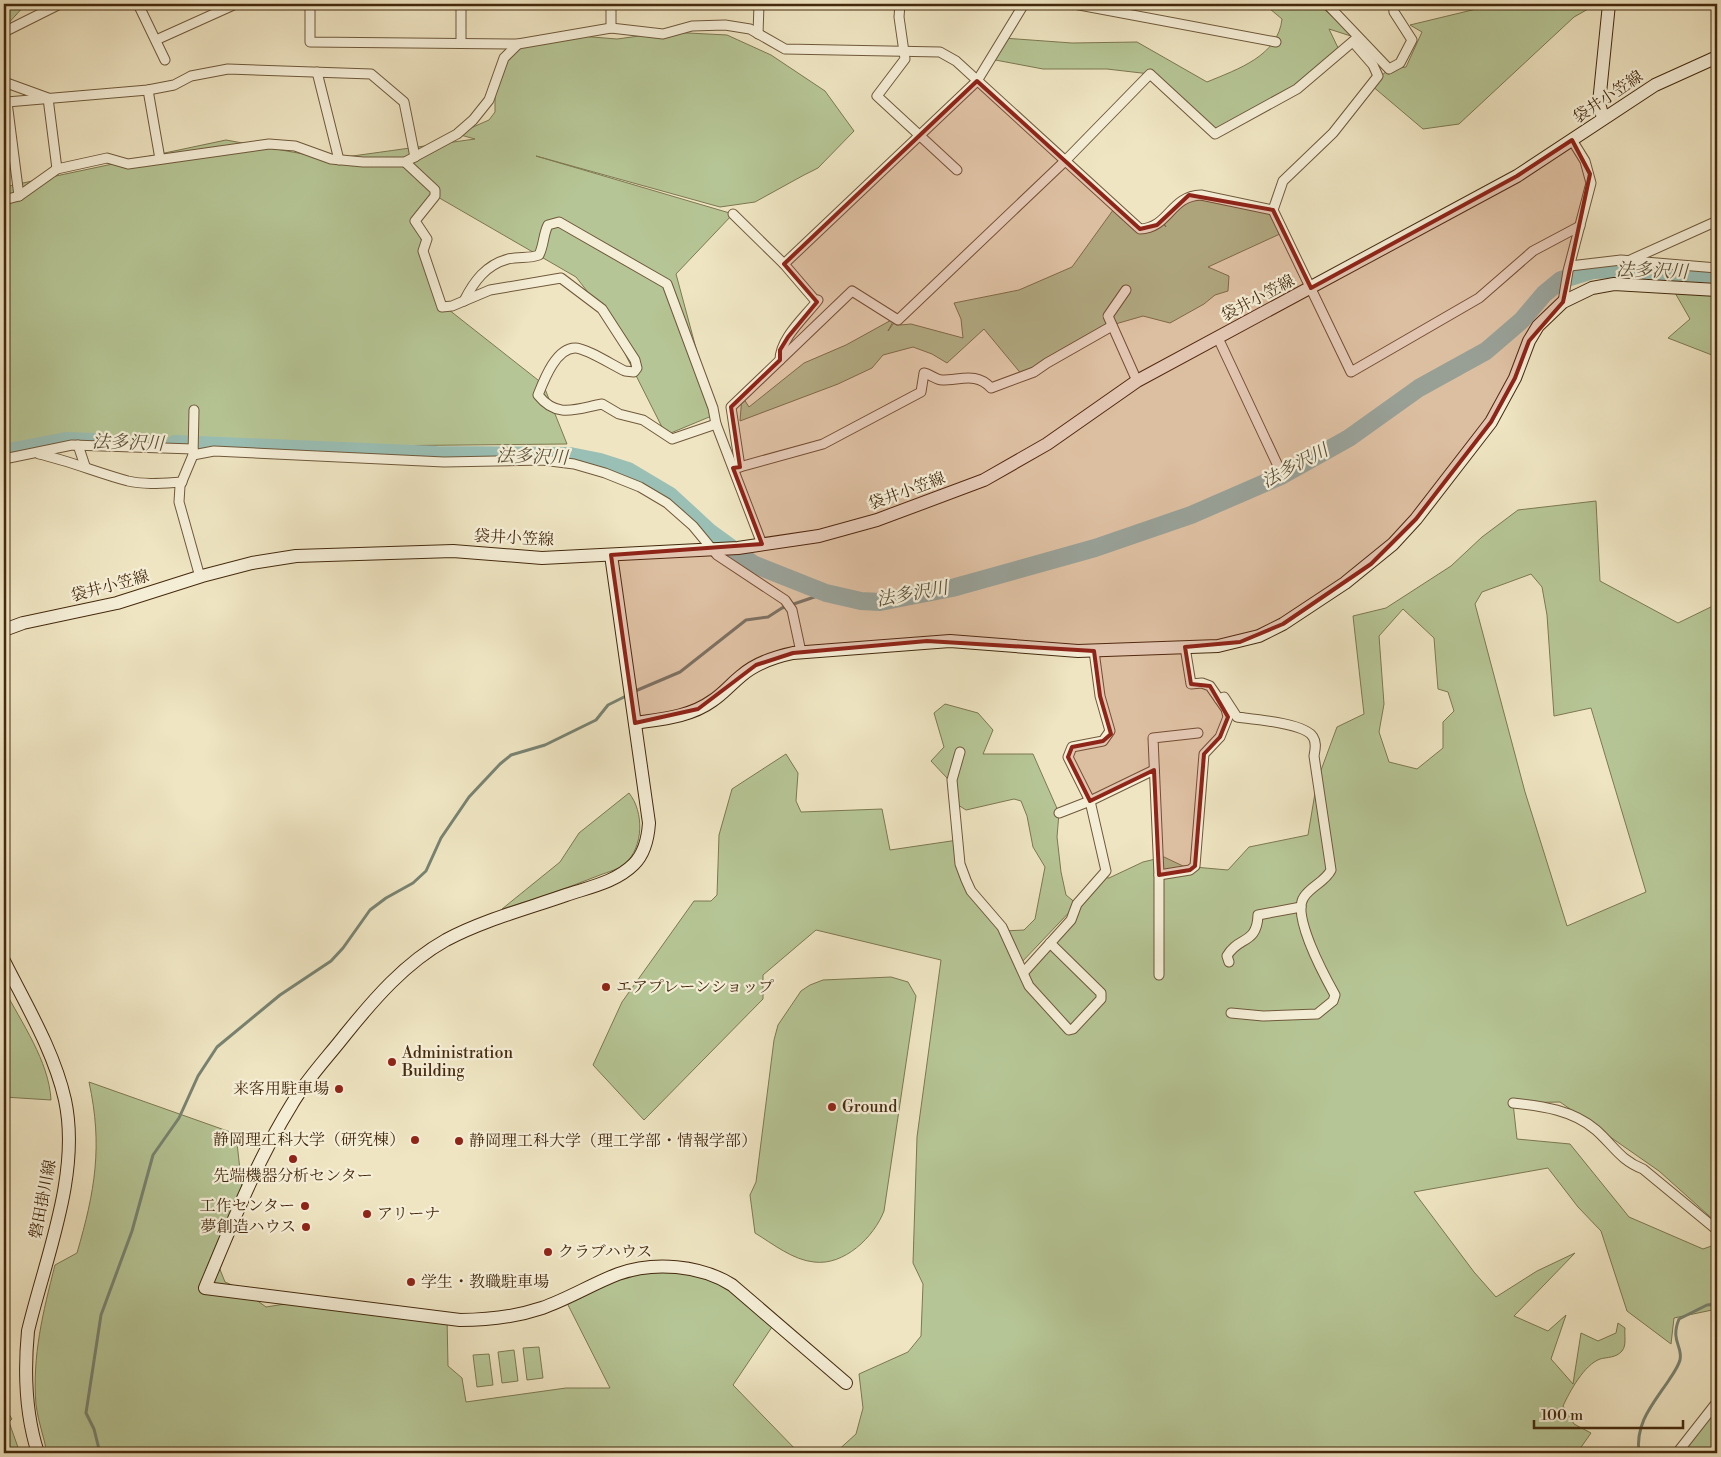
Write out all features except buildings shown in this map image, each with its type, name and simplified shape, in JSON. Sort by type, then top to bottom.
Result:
[{"type":"street","points":[[4,32],[60,4]]},
{"type":"street","points":[[138,4],[165,60]]},
{"type":"street","points":[[156,40],[236,4]]},
{"type":"street","points":[[310,4],[310,42],[518,44],[611,28],[663,34],[692,26],[725,25],[750,29],[785,49],[940,52],[956,61],[1140,229],[1157,225],[1179,201],[1189,195],[1201,195],[1273,210]]},
{"type":"street","points":[[461,4],[461,43]]},
{"type":"street","points":[[611,4],[611,28]]},
{"type":"street","points":[[758,34],[759,4]]},
{"type":"street","points":[[900,4],[899,17],[906,59],[877,96],[957,170]]},
{"type":"street","points":[[784,264],[977,81],[1024,4]]},
{"type":"street","points":[[1074,4],[1276,42]]},
{"type":"street","points":[[1328,4],[1373,65],[1378,76],[1333,133],[1282,181],[1273,210],[1351,372],[1479,298],[1532,251],[1580,226]]},
{"type":"street","points":[[1355,40],[1389,69],[1400,63],[1412,40],[1394,12],[1393,4]]},
{"type":"street","points":[[1603,118],[1599,102],[1609,4]]},
{"type":"street","points":[[737,467],[731,407],[852,291],[898,320],[1065,161],[1150,74],[1215,134],[1297,89],[1355,40]]},
{"type":"street","points":[[4,200],[20,196],[57,169],[107,158],[128,164],[269,144],[295,146],[339,160],[405,162],[457,134],[478,115],[489,100],[504,58],[518,44]]},
{"type":"street","name":"袋井小笠線","points":[[4,630],[23,623],[118,603],[200,577],[252,564],[305,556],[453,551],[542,558],[738,548],[819,536],[877,520],[984,480],[1047,444],[1137,381],[1517,176],[1655,84],[1717,57]]},
{"type":"street","points":[[20,196],[5,101],[148,90],[174,85],[191,76],[228,69],[371,74],[404,102],[414,157]]},
{"type":"street","points":[[317,72],[339,160]]},
{"type":"street","points":[[4,82],[48,98]]},
{"type":"street","points":[[148,90],[160,159]]},
{"type":"street","points":[[48,98],[57,169]]},
{"type":"street","points":[[635,723],[670,718],[698,709],[713,701],[742,674],[756,665],[775,657],[801,652],[950,641],[1094,651],[1185,647],[1240,642],[1275,628],[1345,583],[1393,544],[1422,512],[1491,422],[1515,378],[1529,341],[1538,326],[1564,296],[1591,183],[1584,161],[1572,140]]},
{"type":"street","points":[[405,162],[435,190],[436,196],[416,221],[427,239],[422,251],[442,307],[464,301],[490,290],[561,278],[602,309],[635,360],[637,368],[634,372],[625,371],[577,348],[568,350],[549,368],[540,390],[538,395],[546,404],[561,410],[576,411],[602,404],[619,414],[643,420],[672,439],[716,424]]},
{"type":"street","points":[[733,214],[784,264],[814,299],[818,300],[788,337],[780,350],[780,360]]},
{"type":"street","points":[[1628,261],[1717,221]]},
{"type":"street","points":[[464,301],[475,280],[488,269],[509,259],[530,258],[539,255],[543,247],[543,235],[548,225],[560,222],[667,284],[713,408],[716,424],[737,467],[762,544]]},
{"type":"street","points":[[1569,269],[1598,262],[1628,261],[1717,268]]},
{"type":"street","points":[[1564,296],[1614,284],[1717,290]]},
{"type":"street","points":[[1126,290],[1108,316],[1137,381]]},
{"type":"street","points":[[737,467],[823,444],[921,392],[924,373],[940,380],[972,377],[984,380],[991,388],[1034,372],[1046,363],[1112,326]]},
{"type":"street","points":[[1218,338],[1279,468]]},
{"type":"street","points":[[194,410],[193,452],[182,482],[179,502],[200,577]]},
{"type":"street","points":[[78,445],[86,466]]},
{"type":"street","points":[[4,459],[78,445],[193,452],[214,451],[444,462],[542,460],[574,464],[640,486],[667,502],[693,526],[712,548],[785,600],[792,610],[801,652]]},
{"type":"street","points":[[35,453],[86,466],[128,481],[148,483],[182,482]]},
{"type":"street","points":[[611,555],[649,823],[648,838],[636,862],[614,879],[464,931],[424,954],[392,980],[368,1006],[293,1102],[266,1150],[238,1209],[205,1288],[460,1320],[481,1320],[503,1318],[542,1308],[619,1274],[638,1269],[656,1267],[692,1269],[722,1279],[732,1285],[846,1383]]},
{"type":"street","points":[[1159,875],[1190,870],[1195,866],[1204,754],[1220,737],[1228,717],[1210,686],[1202,682],[1191,684],[1185,647]]},
{"type":"street","points":[[1024,972],[1071,920],[1077,904],[1106,871],[1090,801],[1068,757],[1072,747],[1103,741],[1110,731],[1100,696],[1094,651]]},
{"type":"street","points":[[1219,699],[1224,697],[1236,718],[1265,720],[1302,730],[1314,738],[1316,746],[1314,756],[1331,870],[1328,876],[1304,896],[1301,907],[1310,947],[1334,995],[1333,1000],[1317,1014],[1263,1016],[1231,1013]]},
{"type":"street","points":[[1159,975],[1159,875],[1153,738],[1198,733]]},
{"type":"street","points":[[960,752],[952,780],[960,864],[971,891],[1002,927],[1029,986],[1055,1013],[1064,1027],[1069,1030],[1073,1029],[1101,999],[1101,993],[1050,943]]},
{"type":"street","points":[[1059,813],[1090,801],[1154,770]]},
{"type":"street","points":[[1229,962],[1227,956],[1230,950],[1258,928],[1258,915],[1301,907]]},
{"type":"street","name":"磐田掛川線","points":[[4,961],[49,1052],[61,1087],[68,1122],[67,1170],[28,1331],[26,1353],[26,1400],[29,1422],[38,1453]]},
{"type":"street","points":[[1513,1103],[1550,1108],[1595,1129],[1628,1164],[1643,1169],[1717,1230]]},
{"type":"street","points":[[1677,1453],[1717,1402]]},
{"type":"highlighted area","points":[[977,81],[1140,229],[1157,225],[1189,195],[1273,210],[1311,288],[1517,176],[1572,140],[1590,174],[1563,302],[1529,341],[1515,378],[1491,422],[1416,519],[1371,564],[1283,624],[1240,642],[1185,647],[1191,684],[1210,686],[1228,717],[1220,737],[1204,754],[1195,866],[1190,870],[1159,875],[1154,770],[1090,801],[1068,757],[1072,747],[1103,741],[1111,734],[1100,696],[1094,651],[927,641],[793,653],[756,665],[698,709],[635,723],[611,555],[762,544],[733,468],[740,467],[731,407],[780,360],[780,350],[788,337],[817,302],[784,264]]},
{"type":"green space","points":[[4,4],[26,4],[4,28]]},
{"type":"green space","points":[[1264,4],[1318,4],[1357,38],[1329,29],[1340,52],[1288,94],[1215,134],[1150,74],[1107,69],[1043,69],[990,59],[1003,38],[1072,43],[1137,42],[1207,82],[1255,60],[1273,43],[1279,32],[1282,19]]},
{"type":"green space","points":[[1497,4],[1597,4],[1574,17],[1459,124],[1423,129],[1371,85],[1389,69],[1406,67],[1422,32],[1410,25]]},
{"type":"green space","points":[[669,32],[727,35],[771,55],[825,91],[854,131],[818,168],[755,202],[720,207],[536,156],[733,214],[676,274],[714,415],[666,435],[605,314],[576,277],[436,196],[416,221],[439,302],[543,384],[567,444],[261,447],[72,445],[4,458],[4,187],[226,140],[331,159],[475,139],[457,134],[489,120],[495,112],[495,84],[504,58],[527,42],[567,35],[617,39]]},
{"type":"green space","points":[[1201,195],[1273,210],[1282,233],[1208,267],[1229,276],[1228,291],[1215,295],[1204,304],[1170,323],[1143,316],[1112,325],[1023,376],[984,329],[947,363],[932,354],[913,347],[883,355],[872,368],[838,384],[740,421],[742,396],[749,407],[804,363],[846,345],[895,318],[888,331],[896,320],[900,325],[911,324],[963,338],[961,319],[954,303],[1019,290],[1072,267],[1116,206],[1140,229],[1161,222],[1166,227],[1164,223],[1177,203]]},
{"type":"green space","points":[[1674,291],[1717,292],[1717,357],[1668,338],[1690,319]]},
{"type":"green space","points":[[1596,501],[1600,581],[1678,623],[1717,604],[1717,1223],[1659,1171],[1560,1102],[1513,1103],[1517,1139],[1570,1144],[1629,1217],[1703,1249],[1717,1244],[1717,1309],[1674,1318],[1671,1344],[1627,1311],[1601,1231],[1578,1207],[1548,1168],[1414,1192],[1474,1272],[1496,1297],[1537,1271],[1575,1253],[1514,1316],[1548,1331],[1566,1315],[1551,1359],[1573,1384],[1581,1333],[1598,1341],[1616,1333],[1618,1323],[1625,1328],[1624,1349],[1614,1356],[1594,1362],[1588,1367],[1574,1386],[1563,1406],[1574,1424],[1591,1433],[1577,1453],[835,1453],[856,1434],[863,1408],[859,1374],[908,1352],[921,1336],[923,1284],[913,1263],[917,1137],[941,960],[816,930],[763,975],[763,999],[644,1120],[593,1065],[622,1002],[694,901],[711,901],[717,895],[719,835],[732,789],[786,754],[798,773],[796,801],[801,812],[882,809],[890,850],[958,840],[966,880],[1004,931],[1024,930],[1035,919],[1045,867],[1033,847],[1027,816],[1021,801],[1014,799],[966,810],[955,803],[947,778],[931,761],[944,747],[934,713],[945,704],[978,713],[993,730],[983,754],[1033,754],[1059,813],[1057,837],[1061,872],[1066,895],[1077,904],[1020,964],[1024,972],[1102,877],[1109,878],[1143,862],[1164,857],[1183,866],[1228,870],[1249,847],[1308,835],[1317,781],[1337,727],[1364,714],[1353,616],[1386,608],[1451,566],[1482,537],[1518,510]],"holes":[[[1531,574],[1542,587],[1547,615],[1554,716],[1591,708],[1646,892],[1567,926],[1525,792],[1475,604],[1482,592]],[[1403,609],[1434,638],[1438,689],[1448,692],[1454,711],[1443,722],[1443,748],[1417,769],[1389,762],[1379,732],[1384,704],[1379,636]]]},
{"type":"green space","points":[[629,793],[637,810],[640,829],[636,848],[625,864],[617,869],[576,884],[502,909],[560,862],[579,833]]},
{"type":"green space","name":"Ground","points":[[891,977],[908,982],[916,996],[884,1211],[865,1240],[847,1254],[825,1262],[806,1261],[783,1251],[755,1233],[750,1195],[756,1182],[774,1040],[778,1025],[801,991],[810,985],[823,980]]},
{"type":"green space","points":[[4,989],[40,1056],[49,1085],[51,1100],[4,1097]]},
{"type":"green space","points":[[89,1082],[236,1134],[243,1197],[219,1267],[225,1282],[241,1289],[266,1307],[304,1301],[447,1318],[448,1366],[462,1378],[466,1402],[566,1388],[610,1388],[565,1299],[638,1269],[706,1273],[776,1321],[733,1385],[799,1453],[47,1453],[36,1405],[37,1352],[55,1265],[77,1253],[92,1189],[95,1168],[96,1127]]},
{"type":"green space","points":[[539,1347],[543,1378],[527,1380],[523,1348]]},
{"type":"green space","points":[[514,1350],[518,1381],[502,1383],[498,1352]]},
{"type":"green space","points":[[489,1354],[493,1385],[477,1387],[473,1355]]},
{"type":"green space","points":[[1717,1403],[1717,1453],[1682,1453]]},
{"type":"green space","points":[[4,1414],[9,1414],[12,1419],[9,1422],[20,1453],[4,1453]]},
{"type":"waterway","name":"法多沢川","points":[[175,444],[437,455],[570,456],[600,462],[628,471],[670,496],[709,532],[753,564],[826,593],[861,601],[880,602],[952,588],[1095,548],[1191,515],[1281,476],[1349,438],[1419,388],[1486,351],[1522,320],[1544,294],[1561,280],[1593,270],[1620,269],[1717,274]]},
{"type":"waterway","name":"法多沢川","points":[[4,453],[66,441],[94,442]]},
{"type":"waterway","points":[[633,692],[680,672],[746,620],[768,617],[782,608],[826,593]]},
{"type":"waterway","points":[[100,1453],[94,1429],[86,1413],[101,1315],[132,1231],[153,1155],[179,1118],[198,1076],[217,1047],[280,995],[331,961],[343,948],[370,910],[386,898],[413,883],[426,871],[441,838],[469,797],[500,764],[511,755],[545,745],[596,720],[608,705],[628,695]]},
{"type":"waterway","points":[[1639,1453],[1638,1442],[1646,1414],[1680,1360],[1680,1351],[1676,1338],[1679,1319],[1707,1305],[1717,1304]]},
{"type":"place","name":"エアプレーンショップ","points":[[606,987]]},
{"type":"place","name":"Administration Building","points":[[392,1062]]},
{"type":"place","name":"来客用駐車場","points":[[339,1089]]},
{"type":"place","name":"Ground","points":[[832,1107]]},
{"type":"place","name":"静岡理工科大学（研究棟）","points":[[415,1140]]},
{"type":"place","name":"静岡理工科大学（理工学部・情報学部）","points":[[459,1141]]},
{"type":"place","name":"先端機器分析センター","points":[[293,1159]]},
{"type":"place","name":"工作センター","points":[[305,1206]]},
{"type":"place","name":"アリーナ","points":[[367,1214]]},
{"type":"place","name":"夢創造ハウス","points":[[306,1227]]},
{"type":"place","name":"クラブハウス","points":[[548,1252]]},
{"type":"place","name":"学生・教職駐車場","points":[[411,1282]]}]
